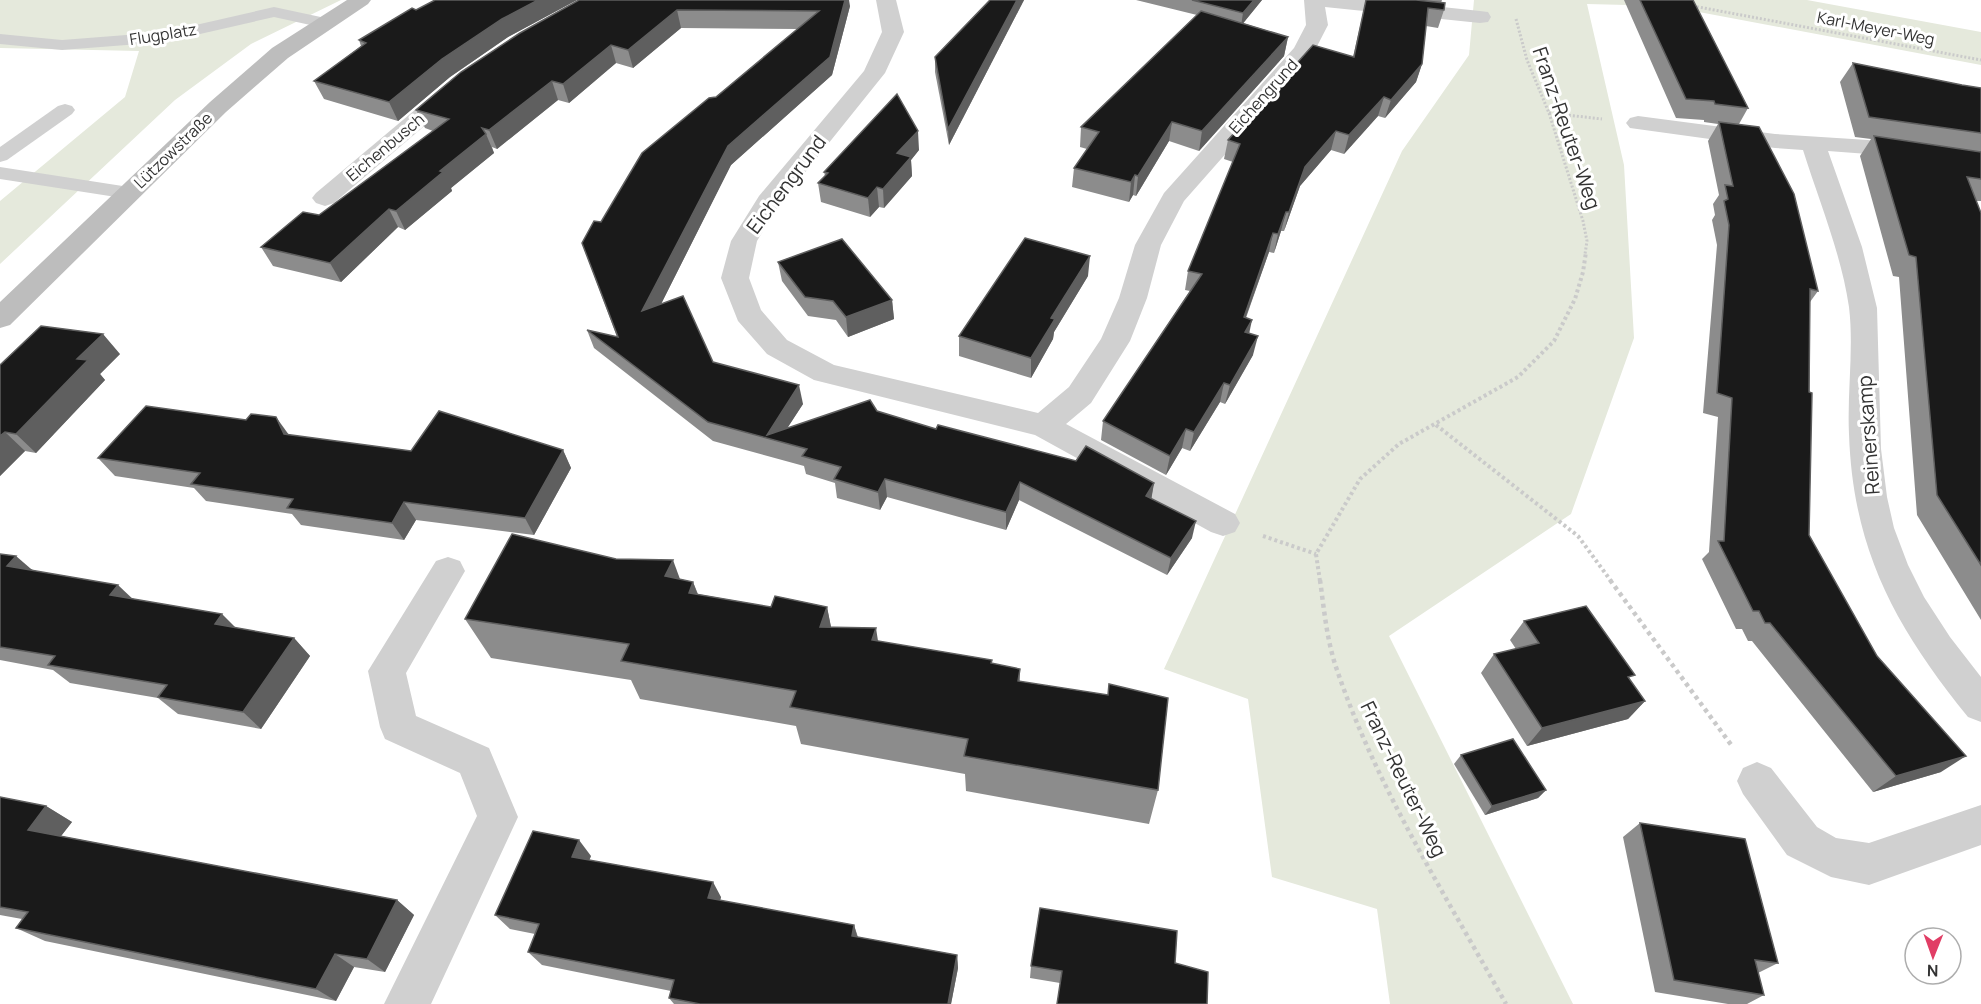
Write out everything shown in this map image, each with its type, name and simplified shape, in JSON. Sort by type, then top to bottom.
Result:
[{"type":"street","name":"Lützowstraße","points":[[0,318],[218,106],[280,54],[361,0]]},
{"type":"street","name":"Eichengrund","points":[[886,0],[893,32],[874,73],[768,202],[744,242],[735,278],[748,314],[777,347],[825,373],[1044,426],[1223,523]]},
{"type":"street","name":"Eichengrund","points":[[1044,426],[1080,395],[1115,341],[1133,298],[1148,245],[1173,198],[1304,51],[1317,25],[1314,0],[1480,17]]},
{"type":"street","name":"Eichenbusch","points":[[325,198],[469,78]]},
{"type":"street","points":[[1638,123],[1775,141],[1868,147],[1981,165]]},
{"type":"street","name":"Reinerskamp","points":[[1813,143],[1849,250],[1863,308],[1864,418],[1870,497],[1882,544],[1910,606],[1952,669],[1981,705]]},
{"type":"street","points":[[406,1004],[498,817],[475,761],[399,728],[387,671],[448,572]]},
{"type":"street","points":[[1757,781],[1802,841],[1831,857],[1869,864],[1981,825]]},
{"type":"lane","name":"Flugplatz","points":[[0,39],[62,45],[165,37],[274,12],[324,23]]},
{"type":"lane","points":[[0,156],[65,110]]},
{"type":"lane","points":[[0,173],[129,193]]},
{"type":"path","name":"Karl-Meyer-Weg","points":[[1683,4],[1981,60]]},
{"type":"path","name":"Franz-Reuter-Weg","points":[[1506,1004],[1404,821],[1371,755],[1336,668],[1316,554],[1360,479],[1399,444],[1518,377],[1554,341],[1575,298],[1583,272],[1587,241],[1583,220],[1549,112],[1527,60],[1516,20],[1516,10]]},
{"type":"path","points":[[1549,112],[1638,123]]},
{"type":"path","points":[[1436,425],[1578,536],[1757,781]]},
{"type":"path","points":[[1223,523],[1316,554]]},
{"type":"shaded area","points":[[0,0],[341,0],[251,44],[175,100],[0,264],[0,201],[125,97],[139,51],[0,48]]},
{"type":"shaded area","points":[[1474,0],[1807,0],[1981,32],[1981,65],[1667,6],[1587,4],[1624,165],[1634,338],[1571,514],[1389,636],[1573,1004],[1390,1004],[1377,909],[1272,877],[1248,699],[1164,669],[1402,151],[1469,55]]},
{"type":"building","points":[[435,0],[538,0],[502,19],[442,59],[389,102],[314,81],[366,43],[359,40],[412,8],[416,10]]},
{"type":"building","points":[[579,0],[845,0],[830,57],[728,146],[642,311],[683,296],[713,362],[799,385],[767,435],[870,400],[877,411],[936,429],[938,425],[1076,461],[1086,446],[1154,483],[1146,496],[1196,521],[1171,558],[1020,482],[1006,512],[885,479],[878,492],[834,479],[841,467],[802,456],[807,449],[708,422],[587,330],[618,337],[582,243],[594,221],[601,222],[642,153],[709,98],[716,97],[819,11],[677,10],[628,50],[611,45],[563,84],[552,81],[489,130],[482,128],[486,134],[396,211],[389,209],[330,263],[261,247],[303,212],[319,215],[449,119],[416,110],[461,72],[520,33]]},
{"type":"building","points":[[990,0],[1017,0],[948,129],[935,57]]},
{"type":"building","points":[[1192,0],[1254,0],[1243,13]]},
{"type":"building","points":[[1366,0],[1416,0],[1445,3],[1444,10],[1428,8],[1422,64],[1391,100],[1384,97],[1349,135],[1336,131],[1305,167],[1289,212],[1286,212],[1278,234],[1273,233],[1244,317],[1252,320],[1245,332],[1258,336],[1230,385],[1224,383],[1194,432],[1186,429],[1170,456],[1103,421],[1202,274],[1188,271],[1240,144],[1228,140],[1313,45],[1354,57]]},
{"type":"building","points":[[1640,0],[1693,0],[1748,108],[1715,104],[1714,101],[1686,99]]},
{"type":"building","points":[[1201,11],[1288,37],[1202,131],[1172,122],[1138,176],[1135,175],[1131,182],[1074,168],[1099,132],[1081,127]]},
{"type":"building","points":[[1853,63],[1981,88],[1981,133],[1869,117]]},
{"type":"building","points":[[897,94],[918,131],[897,153],[911,157],[883,189],[877,187],[868,198],[818,183],[828,173],[824,172]]},
{"type":"building","points":[[1719,122],[1759,127],[1794,194],[1818,291],[1810,289],[1809,392],[1812,393],[1809,535],[1877,656],[1966,756],[1896,776],[1770,623],[1765,623],[1759,611],[1753,611],[1718,541],[1724,541],[1732,398],[1717,393],[1729,225],[1724,201],[1728,199],[1725,185],[1733,186]]},
{"type":"building","points":[[1874,136],[1981,152],[1981,179],[1967,177],[1981,213],[1981,565],[1937,495],[1916,257],[1909,255]]},
{"type":"building","points":[[1025,238],[1090,256],[1051,318],[1055,319],[1031,358],[959,336]]},
{"type":"building","points":[[842,239],[892,300],[846,317],[833,301],[805,297],[778,262]]},
{"type":"building","points":[[41,326],[103,334],[77,359],[88,360],[16,434],[5,432],[0,436],[0,365]]},
{"type":"building","points":[[146,406],[246,420],[251,414],[276,417],[284,434],[411,451],[439,411],[563,450],[525,518],[404,502],[392,523],[287,508],[293,499],[191,484],[200,473],[98,458]]},
{"type":"building","points":[[512,534],[616,559],[673,560],[665,576],[693,582],[689,593],[771,607],[775,596],[827,607],[820,627],[876,628],[872,640],[992,660],[991,663],[1020,669],[1018,681],[1108,695],[1109,684],[1168,698],[1158,790],[964,756],[968,739],[790,707],[796,691],[621,661],[629,644],[465,619]]},
{"type":"building","points":[[0,554],[16,556],[7,566],[118,585],[110,595],[222,614],[215,624],[294,638],[243,712],[158,697],[167,685],[48,665],[55,656],[0,647]]},
{"type":"building","points":[[1586,606],[1635,675],[1628,677],[1645,701],[1542,728],[1494,654],[1539,643],[1524,621]]},
{"type":"building","points":[[1513,739],[1546,790],[1492,806],[1461,755]]},
{"type":"building","points":[[0,797],[46,806],[28,830],[397,900],[367,959],[335,954],[316,989],[16,928],[28,912],[0,907]]},
{"type":"building","points":[[1640,823],[1745,839],[1778,963],[1755,960],[1764,995],[1674,980]]},
{"type":"building","points":[[533,831],[579,840],[572,857],[713,882],[708,898],[854,925],[852,936],[957,955],[948,1004],[700,1004],[669,998],[674,980],[528,952],[539,924],[495,915]]},
{"type":"building","points":[[1040,908],[1177,931],[1175,963],[1208,972],[1207,1004],[1057,1004],[1062,971],[1031,966]]}]
